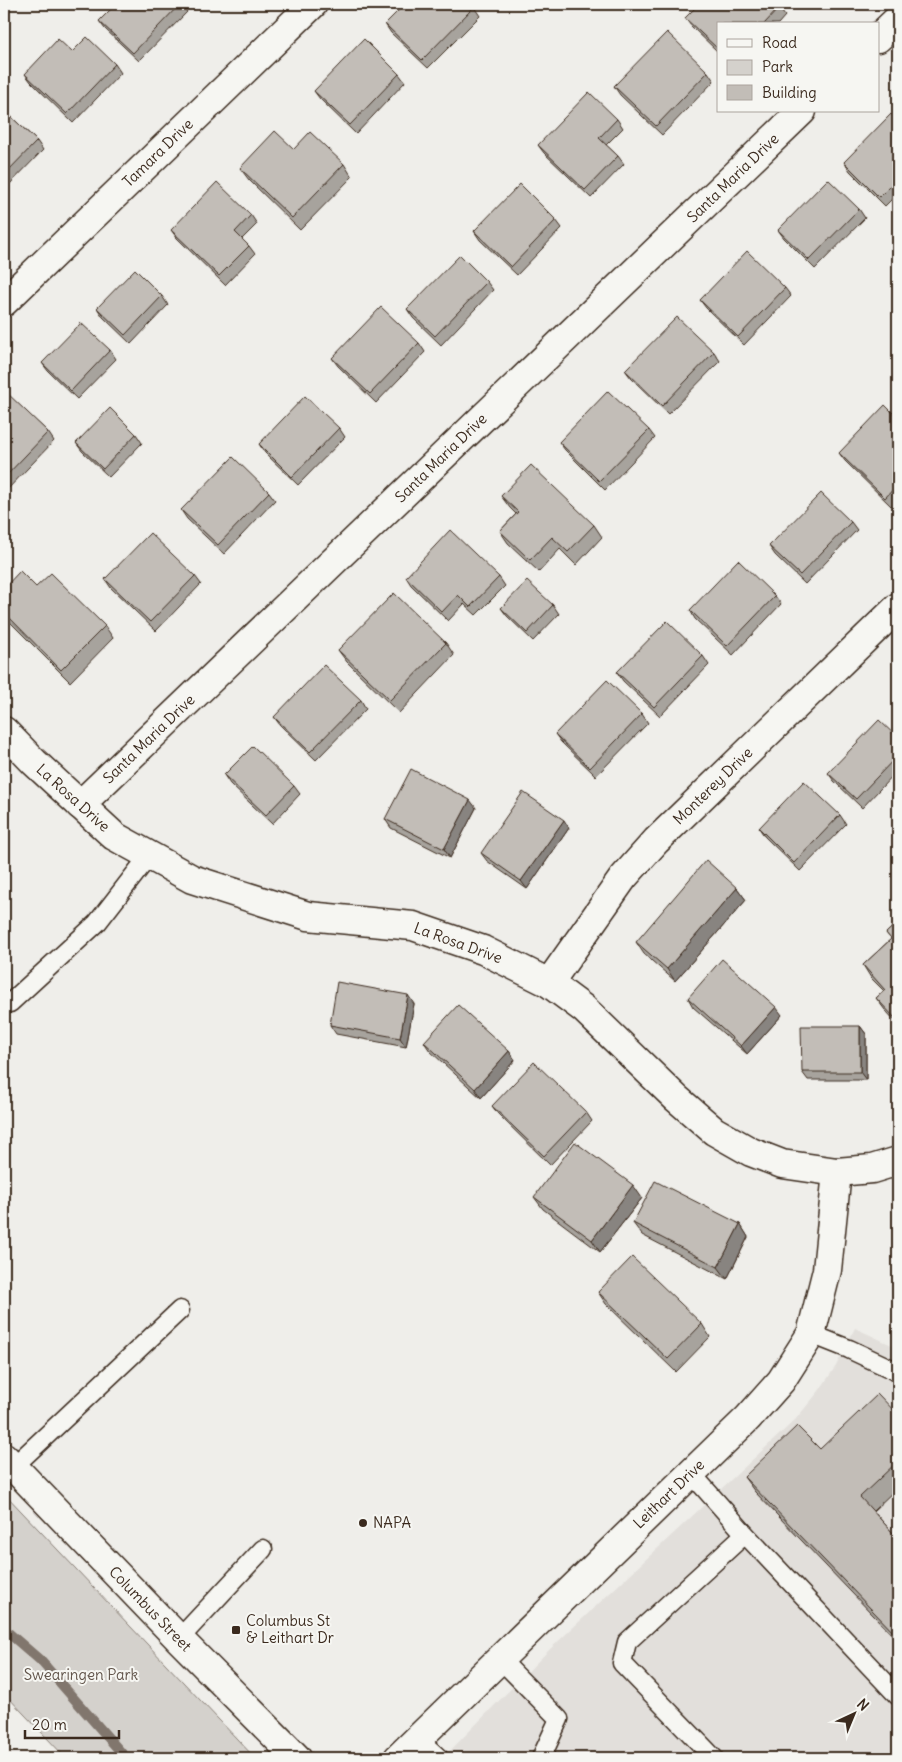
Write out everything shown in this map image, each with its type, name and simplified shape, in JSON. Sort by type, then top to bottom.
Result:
[{"type":"street","name":"Tamara Drive","points":[[4,302],[313,4]]},
{"type":"street","points":[[880,36],[898,19]]},
{"type":"street","name":"Santa Maria Drive","points":[[80,805],[801,112]]},
{"type":"street","name":"Monterey Drive","points":[[549,982],[623,878],[656,841],[898,607]]},
{"type":"street","name":"La Rosa Drive","points":[[4,731],[34,762],[114,836],[192,879],[308,916],[413,926],[482,950],[549,982],[584,1009],[676,1098],[714,1131],[751,1152],[782,1164],[837,1172],[872,1169],[898,1161]]},
{"type":"street","name":"Leithart Drive","points":[[398,1758],[748,1418],[781,1381],[811,1334],[827,1270],[837,1172]]},
{"type":"street","name":"Columbus Street","points":[[8,1462],[297,1758]]},
{"type":"lane","points":[[10,1003],[97,923],[149,856]]},
{"type":"lane","points":[[8,1462],[180,1310]]},
{"type":"lane","points":[[811,1334],[898,1372]]},
{"type":"lane","points":[[691,1473],[745,1534],[898,1696]]},
{"type":"lane","points":[[714,1758],[622,1663],[627,1642],[745,1534]]},
{"type":"lane","points":[[179,1639],[263,1549]]},
{"type":"lane","points":[[500,1658],[559,1719],[540,1758]]},
{"type":"lane","points":[[418,1739],[439,1758]]},
{"type":"shaded area","points":[[855,1328],[898,1348],[898,1758],[443,1758],[549,1650],[795,1420],[819,1391],[836,1366]]},
{"type":"green space","name":"Swearingen Park","points":[[4,1493],[255,1758],[66,1758],[4,1693]]},
{"type":"building","points":[[116,4],[180,4],[133,53],[99,21]]},
{"type":"building","points":[[405,4],[470,4],[474,7],[422,60],[385,24]]},
{"type":"building","points":[[699,4],[775,4],[779,8],[766,22],[717,22],[717,48],[685,18]]},
{"type":"building","points":[[667,32],[708,72],[656,126],[614,86]]},
{"type":"building","points":[[87,37],[115,64],[67,114],[25,74],[58,39],[72,52]]},
{"type":"building","points":[[364,39],[399,74],[350,125],[314,91]]},
{"type":"building","points":[[589,92],[617,119],[599,138],[618,156],[585,190],[538,145]]},
{"type":"building","points":[[4,110],[37,141],[4,175]]},
{"type":"building","points":[[891,114],[898,121],[898,178],[879,197],[844,162]]},
{"type":"building","points":[[275,131],[294,149],[310,132],[344,164],[292,218],[240,168]]},
{"type":"building","points":[[828,179],[859,209],[809,260],[778,230]]},
{"type":"building","points":[[217,182],[251,215],[235,232],[249,246],[219,276],[171,230]]},
{"type":"building","points":[[520,184],[556,220],[511,267],[474,231]]},
{"type":"building","points":[[747,251],[785,288],[738,337],[700,300]]},
{"type":"building","points":[[460,255],[487,282],[435,336],[407,309]]},
{"type":"building","points":[[135,269],[162,296],[125,335],[97,308]]},
{"type":"building","points":[[381,307],[419,343],[370,394],[332,358]]},
{"type":"building","points":[[677,317],[714,352],[662,406],[625,370]]},
{"type":"building","points":[[81,323],[110,350],[71,391],[42,363]]},
{"type":"building","points":[[608,391],[649,430],[599,481],[559,442]]},
{"type":"building","points":[[4,392],[48,432],[4,478]]},
{"type":"building","points":[[305,396],[339,428],[292,477],[259,444]]},
{"type":"building","points":[[885,405],[898,418],[898,484],[885,498],[839,453]]},
{"type":"building","points":[[110,408],[136,434],[103,469],[76,443]]},
{"type":"building","points":[[233,457],[269,492],[218,545],[181,510]]},
{"type":"building","points":[[531,465],[594,525],[568,552],[552,537],[530,560],[500,531],[518,512],[501,496]]},
{"type":"building","points":[[821,493],[851,522],[800,575],[769,546]]},
{"type":"building","points":[[450,530],[499,577],[470,607],[458,595],[442,612],[406,577]]},
{"type":"building","points":[[150,533],[195,576],[150,622],[105,579]]},
{"type":"building","points":[[738,560],[775,596],[727,646],[690,610]]},
{"type":"building","points":[[20,571],[36,587],[51,573],[105,626],[61,670],[4,612],[4,588]]},
{"type":"building","points":[[527,581],[553,605],[527,633],[501,608]]},
{"type":"building","points":[[394,593],[446,643],[390,700],[338,650]]},
{"type":"building","points":[[667,621],[703,656],[654,707],[617,672]]},
{"type":"building","points":[[324,665],[361,700],[310,752],[274,717]]},
{"type":"building","points":[[607,680],[642,714],[590,768],[555,734]]},
{"type":"building","points":[[879,720],[898,738],[898,755],[856,799],[828,773]]},
{"type":"building","points":[[253,746],[294,786],[266,815],[224,775]]},
{"type":"building","points":[[411,769],[470,800],[444,849],[385,819]]},
{"type":"building","points":[[804,781],[840,815],[794,863],[759,828]]},
{"type":"building","points":[[523,792],[564,820],[521,881],[481,853]]},
{"type":"building","points":[[706,860],[737,888],[667,969],[636,942]]},
{"type":"building","points":[[898,922],[898,1021],[876,998],[885,990],[863,965],[891,939],[886,933]]},
{"type":"building","points":[[722,959],[776,1007],[741,1046],[688,998]]},
{"type":"building","points":[[337,982],[408,995],[400,1038],[330,1025]]},
{"type":"building","points":[[458,1005],[509,1051],[475,1089],[424,1042]]},
{"type":"building","points":[[801,1026],[860,1026],[860,1072],[802,1072]]},
{"type":"building","points":[[534,1062],[586,1112],[544,1156],[492,1106]]},
{"type":"building","points":[[575,1142],[633,1185],[592,1240],[534,1197]]},
{"type":"building","points":[[655,1181],[740,1224],[718,1267],[633,1223]]},
{"type":"building","points":[[632,1257],[702,1324],[668,1359],[598,1292]]},
{"type":"building","points":[[878,1394],[898,1415],[898,1461],[860,1497],[893,1533],[898,1528],[898,1637],[744,1477],[797,1426],[820,1449]]},
{"type":"waterway","points":[[4,1629],[41,1661],[126,1758]]},
{"type":"place","name":"NAPA","points":[[363,1523]]},
{"type":"place","name":"Columbus St & Leithart Dr","points":[[236,1630]]}]
